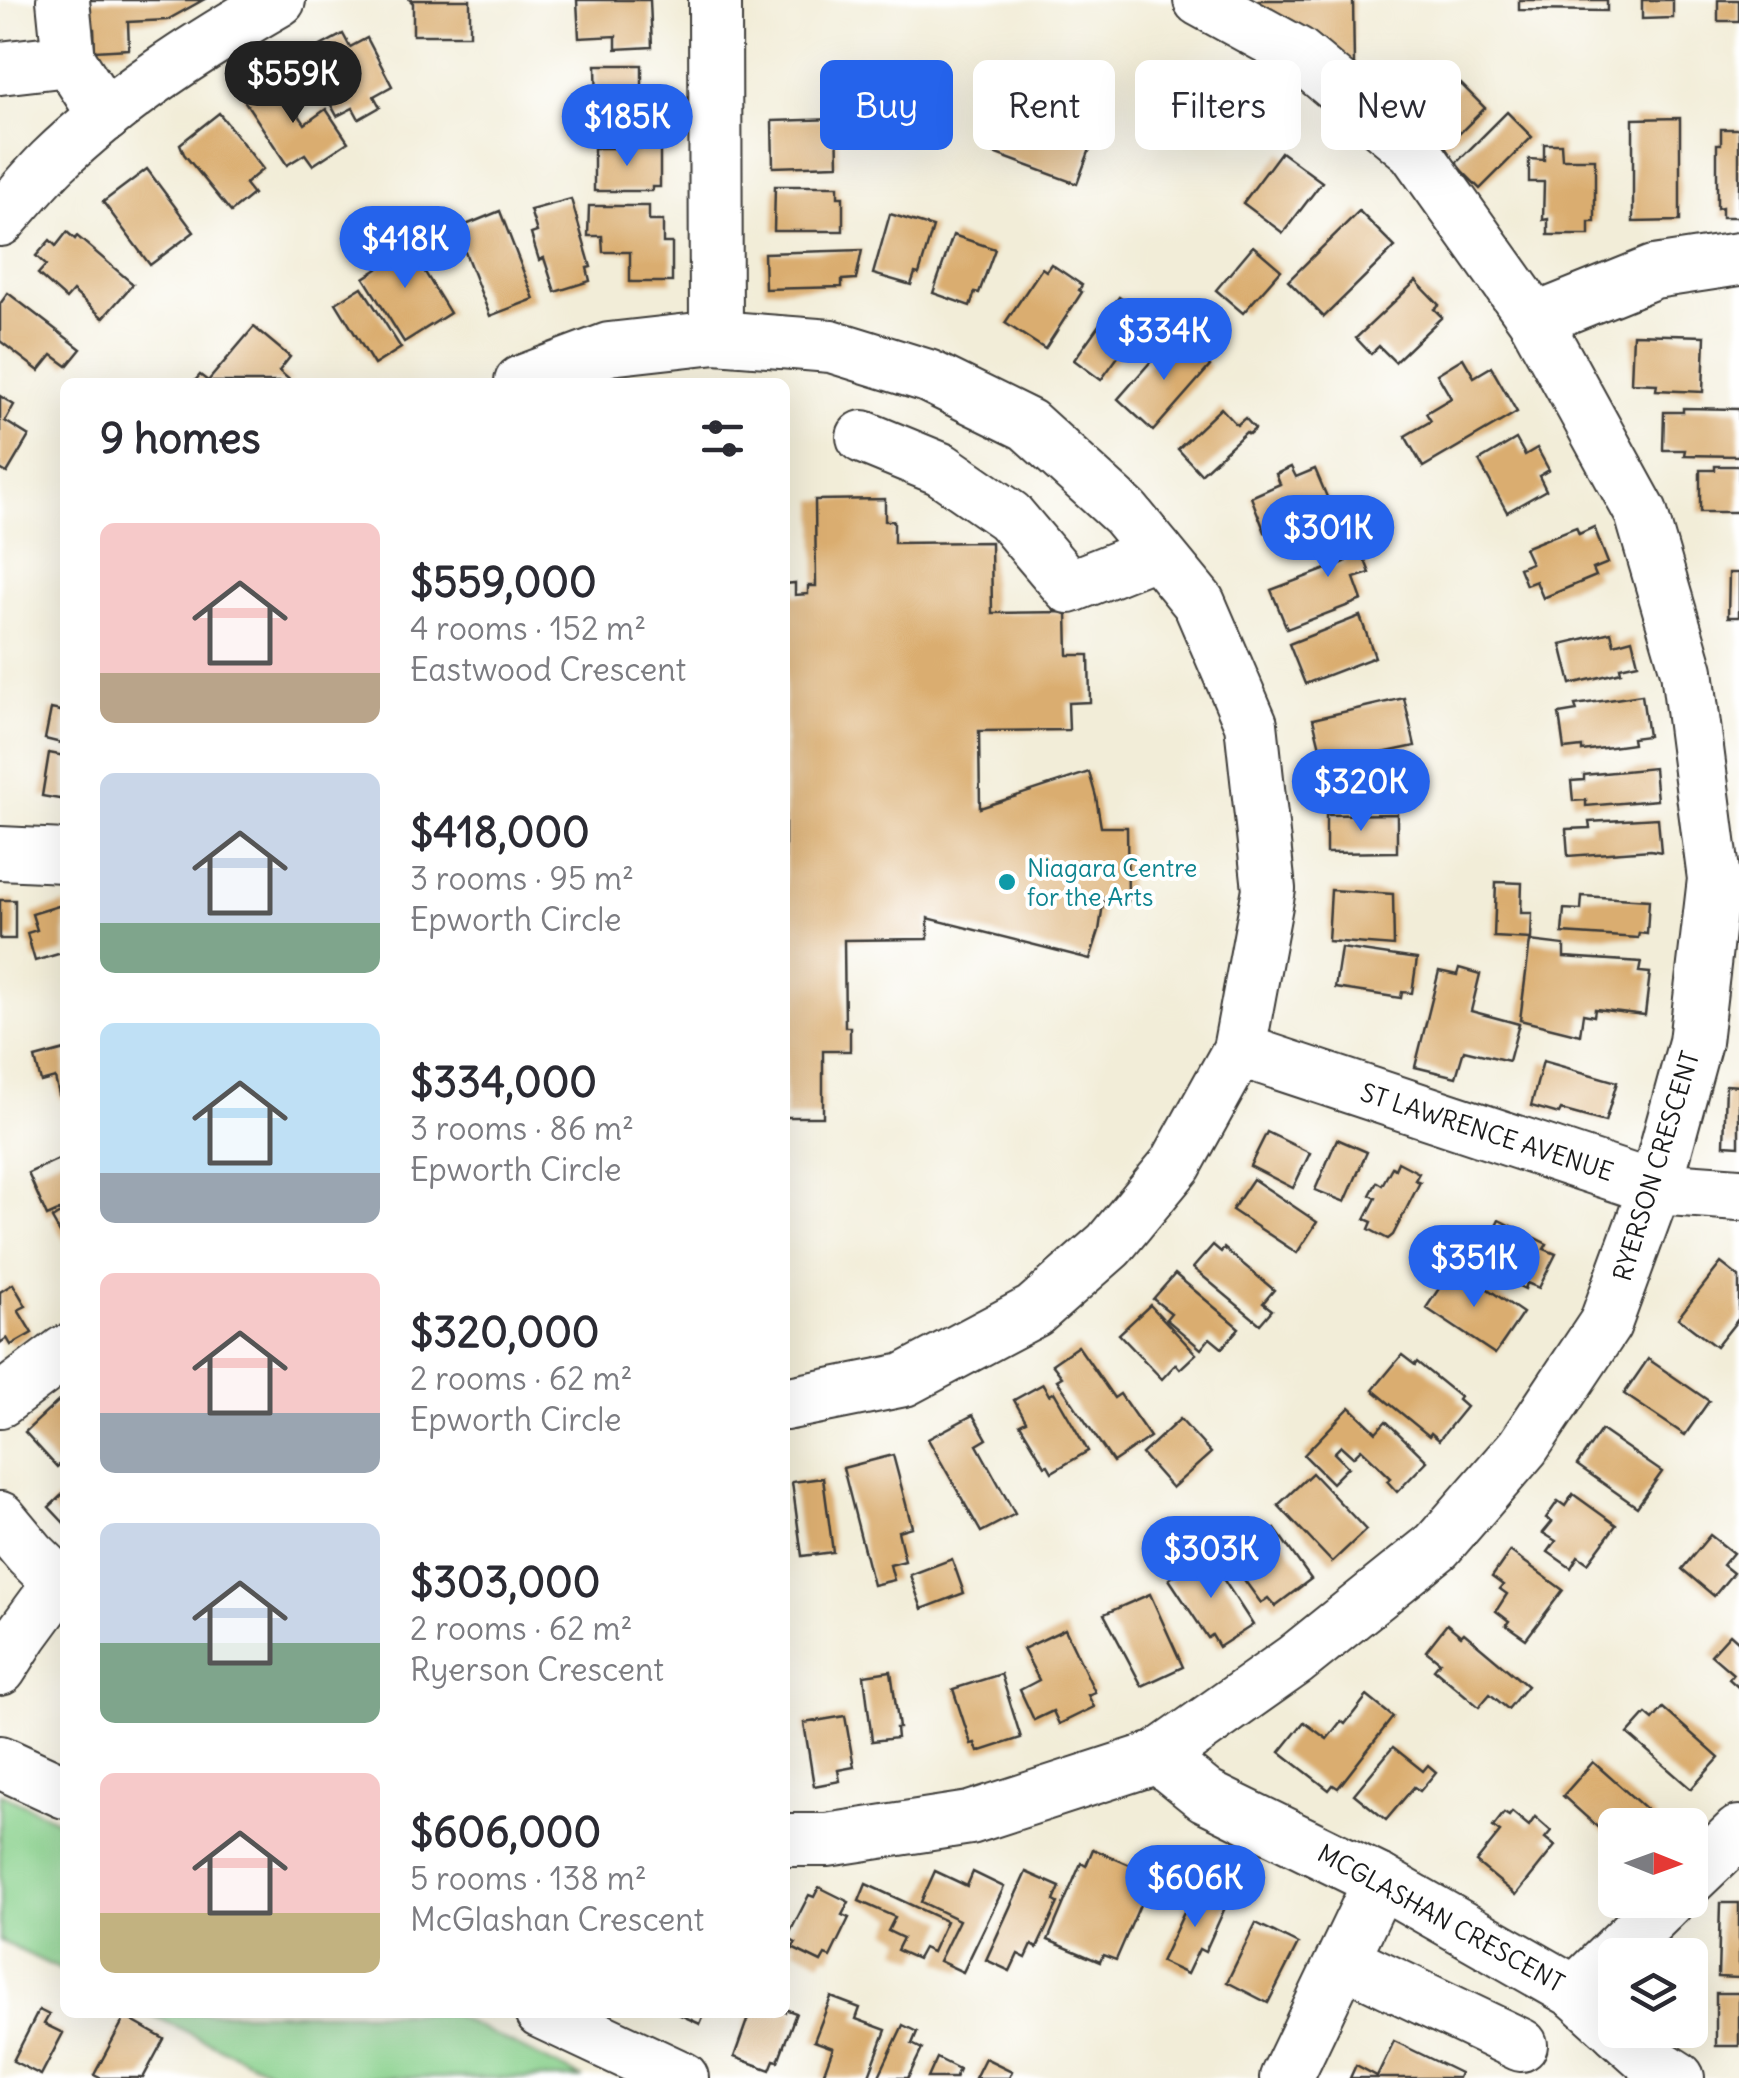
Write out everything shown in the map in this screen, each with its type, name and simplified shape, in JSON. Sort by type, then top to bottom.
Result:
[{"type":"street","points":[[63,0],[69,60],[106,116]]},
{"type":"street","points":[[0,220],[52,163],[106,116],[204,44],[279,0]]},
{"type":"street","points":[[715,0],[716,337]]},
{"type":"street","name":"RYERSON CRESCENT","points":[[790,1840],[827,1840],[970,1818],[1158,1757],[1295,1660],[1437,1546],[1523,1447],[1605,1324],[1655,1188],[1696,1042],[1714,880],[1687,671],[1641,514],[1536,320],[1414,150],[1296,53],[1200,0]]},
{"type":"street","points":[[0,68],[69,60]]},
{"type":"street","points":[[1536,320],[1654,272],[1739,260]]},
{"type":"street","points":[[532,378],[609,350],[716,337],[830,346],[928,376],[1028,425],[1125,513],[1199,603],[1252,724],[1269,889],[1239,1050],[1176,1164],[1109,1245],[1034,1312],[904,1380],[790,1403]]},
{"type":"street","points":[[863,437],[941,469],[1009,516],[1069,587],[1157,552]]},
{"type":"street","points":[[0,853],[60,856]]},
{"type":"street","name":"ST LAWRENCE AVENUE","points":[[1239,1050],[1655,1188],[1739,1194]]},
{"type":"street","points":[[0,1401],[60,1356]]},
{"type":"street","points":[[0,1518],[60,1584]]},
{"type":"street","points":[[0,1670],[23,1632],[60,1588]]},
{"type":"street","name":"MCGLASHAN CRESCENT","points":[[1158,1757],[1206,1796],[1380,1881],[1574,1992],[1598,2013]]},
{"type":"street","points":[[0,1762],[60,1790]]},
{"type":"street","points":[[1708,1862],[1739,1832]]},
{"type":"street","points":[[1286,2078],[1380,1881]]},
{"type":"street","points":[[1574,1992],[1650,1918]]},
{"type":"street","points":[[1343,1960],[1521,2045]]},
{"type":"street","points":[[553,2018],[682,2078]]},
{"type":"street","name":"MCGLASHAN CRESCENT","points":[[1637,2048],[1678,2078]]},
{"type":"green space","points":[[0,1793],[60,1822],[60,1970],[0,1941]]},
{"type":"green space","points":[[158,2018],[459,2018],[583,2078],[284,2078]]},
{"type":"building","points":[[79,0],[203,0],[167,20],[128,22],[129,49],[95,51],[94,29],[80,29]]},
{"type":"building","points":[[410,0],[470,0],[470,35],[413,35]]},
{"type":"building","points":[[577,0],[650,0],[652,47],[616,49],[616,36],[579,38]]},
{"type":"building","points":[[1259,0],[1353,0],[1354,60],[1336,60],[1255,6]]},
{"type":"building","points":[[1519,0],[1607,0],[1607,11],[1519,10]]},
{"type":"building","points":[[1642,0],[1673,0],[1673,18],[1642,19]]},
{"type":"building","points":[[1718,0],[1739,0],[1739,21],[1718,21]]},
{"type":"building","points":[[343,34],[350,47],[367,38],[392,86],[374,96],[380,107],[359,119],[353,108],[337,116],[304,55]]},
{"type":"building","points":[[596,65],[642,65],[642,108],[597,109]]},
{"type":"building","points":[[273,77],[305,124],[326,109],[348,142],[313,165],[305,154],[287,165],[242,97]]},
{"type":"building","points":[[1461,84],[1485,108],[1461,132]]},
{"type":"building","points":[[1507,112],[1532,137],[1480,189],[1455,164]]},
{"type":"building","points":[[219,113],[263,169],[245,184],[253,194],[231,212],[180,144]]},
{"type":"building","points":[[1680,118],[1680,221],[1633,222],[1633,119]]},
{"type":"building","points":[[820,120],[820,150],[838,150],[838,165],[773,167],[772,121]]},
{"type":"building","points":[[1721,129],[1739,129],[1739,217],[1722,217],[1722,207],[1717,208],[1717,144],[1721,144]]},
{"type":"building","points":[[1544,144],[1561,144],[1562,159],[1595,159],[1595,222],[1589,222],[1589,235],[1548,235],[1548,219],[1543,220],[1544,182],[1529,182],[1529,159],[1544,160]]},
{"type":"building","points":[[594,148],[660,148],[660,187],[652,187],[652,191],[594,191]]},
{"type":"building","points":[[988,150],[1090,150],[1077,184]]},
{"type":"building","points":[[1281,152],[1322,182],[1283,233],[1243,203]]},
{"type":"building","points":[[147,169],[194,232],[150,265],[103,202]]},
{"type":"building","points":[[775,186],[838,186],[838,197],[843,197],[843,231],[774,231]]},
{"type":"building","points":[[571,199],[591,267],[587,268],[590,281],[555,292],[531,234],[537,232],[530,210]]},
{"type":"building","points":[[589,206],[649,206],[649,221],[663,221],[663,243],[672,243],[672,282],[630,282],[630,252],[603,252],[602,236],[588,236]]},
{"type":"building","points":[[500,211],[534,299],[490,316],[456,229]]},
{"type":"building","points":[[1359,211],[1395,247],[1324,317],[1288,281]]},
{"type":"building","points":[[890,214],[933,227],[919,274],[915,273],[911,285],[873,274]]},
{"type":"building","points":[[67,232],[75,239],[77,236],[133,284],[103,318],[73,291],[66,299],[38,274],[46,265],[36,256],[50,240],[56,246]]},
{"type":"building","points":[[953,235],[995,249],[979,293],[975,292],[970,306],[933,293]]},
{"type":"building","points":[[404,238],[450,313],[404,342],[364,278],[378,269],[371,259]]},
{"type":"building","points":[[1253,246],[1281,270],[1243,313],[1216,290]]},
{"type":"building","points":[[862,250],[856,279],[842,280],[842,287],[765,289],[764,253]]},
{"type":"building","points":[[1051,264],[1082,285],[1082,292],[1045,349],[1005,323],[1042,268],[1046,271]]},
{"type":"building","points":[[1416,281],[1439,305],[1434,309],[1442,317],[1395,362],[1379,346],[1371,354],[1356,338]]},
{"type":"building","points":[[362,287],[401,348],[374,365],[336,303]]},
{"type":"building","points":[[8,293],[81,349],[67,366],[52,355],[39,371],[0,341],[0,304]]},
{"type":"building","points":[[1119,297],[1147,317],[1101,380],[1074,360]]},
{"type":"building","points":[[254,327],[290,357],[279,371],[287,378],[211,378]]},
{"type":"building","points":[[1633,334],[1705,336],[1703,392],[1656,390],[1657,384],[1631,383]]},
{"type":"building","points":[[1174,335],[1210,366],[1153,431],[1118,399]]},
{"type":"building","points":[[1463,358],[1474,377],[1491,367],[1517,412],[1423,467],[1405,436],[1431,421],[1426,413],[1451,398],[1437,374]]},
{"type":"building","points":[[0,396],[14,405],[5,421],[29,436],[7,473],[0,469]]},
{"type":"building","points":[[1221,408],[1237,425],[1245,418],[1255,429],[1246,432],[1201,474],[1178,449]]},
{"type":"building","points":[[1683,408],[1739,409],[1739,456],[1684,455],[1685,450],[1663,450],[1664,412],[1683,412]]},
{"type":"building","points":[[1516,439],[1525,455],[1537,448],[1549,470],[1539,476],[1546,490],[1507,512],[1479,461]]},
{"type":"building","points":[[1715,466],[1739,466],[1739,512],[1700,512],[1700,470],[1715,470]]},
{"type":"building","points":[[1291,467],[1296,477],[1315,469],[1330,504],[1265,532],[1251,497],[1280,484],[1276,474]]},
{"type":"building","points":[[885,499],[885,521],[894,521],[894,543],[991,542],[992,613],[1067,612],[1068,655],[1089,655],[1090,702],[1068,703],[1069,730],[979,731],[980,808],[1089,772],[1101,827],[1127,827],[1128,901],[1104,897],[1090,959],[928,918],[928,939],[844,940],[845,1027],[850,1027],[850,1051],[823,1051],[823,1117],[790,1117],[790,584],[795,583],[795,595],[808,594],[808,586],[816,586],[815,500]]},
{"type":"building","points":[[1370,516],[1379,537],[1359,545],[1370,573],[1354,578],[1362,600],[1287,629],[1271,590],[1345,562],[1333,531]]},
{"type":"building","points":[[1576,527],[1579,534],[1594,527],[1608,563],[1593,569],[1596,576],[1543,598],[1536,581],[1526,585],[1519,568],[1531,563],[1524,548]]},
{"type":"building","points":[[1729,573],[1739,573],[1739,617],[1728,617]]},
{"type":"building","points":[[1360,616],[1375,657],[1305,684],[1289,644]]},
{"type":"building","points":[[1611,632],[1614,644],[1632,639],[1638,663],[1620,667],[1621,672],[1571,684],[1561,644]]},
{"type":"building","points":[[1642,695],[1648,736],[1632,738],[1633,744],[1582,751],[1582,747],[1564,749],[1559,714],[1577,711],[1575,705]]},
{"type":"building","points":[[1404,698],[1415,746],[1349,760],[1346,750],[1322,755],[1313,719]]},
{"type":"building","points":[[51,709],[60,711],[60,743],[45,739]]},
{"type":"building","points":[[49,753],[60,755],[60,799],[42,796]]},
{"type":"building","points":[[1654,768],[1657,800],[1586,806],[1586,800],[1573,801],[1571,781],[1584,780],[1584,775]]},
{"type":"building","points":[[1397,814],[1397,852],[1326,853],[1326,815]]},
{"type":"building","points":[[1658,818],[1661,852],[1568,856],[1566,829],[1590,828],[1589,822]]},
{"type":"building","points":[[1496,882],[1522,883],[1521,913],[1532,913],[1531,939],[1494,937]]},
{"type":"building","points":[[1331,890],[1393,894],[1394,946],[1328,941]]},
{"type":"building","points":[[1582,896],[1649,900],[1647,934],[1639,933],[1638,938],[1562,933],[1564,909],[1581,910]]},
{"type":"building","points":[[0,900],[15,900],[15,939],[0,939]]},
{"type":"building","points":[[60,906],[60,954],[35,961],[27,933],[37,930],[32,914]]},
{"type":"building","points":[[1530,941],[1564,945],[1564,957],[1641,962],[1639,972],[1650,973],[1645,1015],[1595,1009],[1594,1016],[1583,1014],[1580,1035],[1520,1020]]},
{"type":"building","points":[[1341,948],[1417,959],[1412,993],[1402,992],[1401,998],[1335,988]]},
{"type":"building","points":[[1459,968],[1480,974],[1471,1011],[1519,1024],[1509,1061],[1464,1050],[1456,1077],[1415,1067],[1439,971],[1457,975]]},
{"type":"building","points":[[60,1051],[60,1099],[55,1078],[41,1082],[35,1058]]},
{"type":"building","points":[[1543,1061],[1617,1082],[1605,1122],[1531,1106]]},
{"type":"building","points":[[1726,1085],[1739,1086],[1739,1146],[1724,1145]]},
{"type":"building","points":[[1267,1132],[1310,1153],[1293,1188],[1250,1166]]},
{"type":"building","points":[[1337,1139],[1367,1152],[1345,1202],[1315,1190]]},
{"type":"building","points":[[60,1158],[60,1210],[47,1216],[28,1173]]},
{"type":"building","points":[[1398,1162],[1419,1173],[1415,1180],[1420,1182],[1388,1239],[1369,1229],[1372,1222],[1365,1219],[1376,1198],[1370,1195],[1377,1182],[1382,1185]]},
{"type":"building","points":[[1253,1179],[1317,1222],[1297,1253],[1232,1210]]},
{"type":"building","points":[[60,1214],[60,1233],[52,1219]]},
{"type":"building","points":[[1499,1220],[1547,1244],[1544,1249],[1556,1254],[1539,1288],[1527,1283],[1525,1289],[1477,1265]]},
{"type":"building","points":[[1213,1245],[1221,1252],[1224,1248],[1274,1290],[1263,1303],[1272,1310],[1260,1324],[1193,1268]]},
{"type":"building","points":[[1721,1263],[1739,1277],[1739,1318],[1716,1347],[1678,1318]]},
{"type":"building","points":[[1454,1266],[1523,1313],[1495,1354],[1426,1308]]},
{"type":"building","points":[[1175,1274],[1239,1328],[1222,1348],[1210,1338],[1201,1349],[1166,1319],[1171,1313],[1153,1299]]},
{"type":"building","points":[[13,1284],[26,1306],[18,1310],[32,1333],[11,1345],[7,1338],[0,1343],[0,1292]]},
{"type":"building","points":[[1150,1305],[1196,1354],[1180,1369],[1176,1364],[1162,1379],[1119,1334]]},
{"type":"building","points":[[1078,1346],[1114,1398],[1120,1394],[1150,1437],[1113,1462],[1057,1380],[1062,1377],[1052,1364]]},
{"type":"building","points":[[1402,1355],[1415,1365],[1417,1362],[1460,1397],[1458,1400],[1466,1407],[1439,1440],[1373,1390]]},
{"type":"building","points":[[1648,1359],[1709,1401],[1685,1435],[1624,1394]]},
{"type":"building","points":[[1043,1384],[1049,1395],[1054,1392],[1088,1451],[1052,1472],[1020,1424],[1026,1421],[1014,1400]]},
{"type":"building","points":[[60,1400],[60,1464],[57,1467],[25,1432]]},
{"type":"building","points":[[1350,1407],[1376,1432],[1386,1421],[1427,1461],[1397,1492],[1387,1481],[1391,1478],[1361,1449],[1353,1457],[1341,1446],[1334,1453],[1348,1467],[1332,1483],[1304,1455]]},
{"type":"building","points":[[973,1415],[987,1439],[977,1445],[1015,1514],[981,1532],[928,1439]]},
{"type":"building","points":[[1180,1419],[1211,1453],[1172,1488],[1142,1454]]},
{"type":"building","points":[[1601,1430],[1662,1472],[1637,1507],[1577,1465]]},
{"type":"building","points":[[893,1455],[912,1527],[898,1531],[905,1561],[890,1565],[894,1580],[873,1585],[843,1468]]},
{"type":"building","points":[[1312,1473],[1366,1530],[1332,1562],[1278,1505]]},
{"type":"building","points":[[823,1478],[833,1552],[802,1556],[792,1482]]},
{"type":"building","points":[[1573,1494],[1616,1525],[1588,1563],[1578,1556],[1571,1568],[1548,1552],[1556,1541],[1543,1533],[1552,1522],[1546,1518],[1558,1501],[1565,1506]]},
{"type":"building","points":[[60,1497],[60,1519],[49,1507]]},
{"type":"building","points":[[1275,1529],[1311,1579],[1275,1606],[1268,1598],[1261,1603],[1224,1552],[1246,1536],[1253,1546]]},
{"type":"building","points":[[1710,1535],[1733,1553],[1723,1565],[1733,1573],[1714,1596],[1682,1569]]},
{"type":"building","points":[[1510,1551],[1563,1590],[1526,1639],[1506,1625],[1509,1621],[1496,1611],[1507,1594],[1492,1577]]},
{"type":"building","points":[[1207,1554],[1253,1625],[1219,1647],[1212,1635],[1208,1638],[1169,1579]]},
{"type":"building","points":[[952,1559],[964,1593],[922,1609],[910,1575]]},
{"type":"building","points":[[1150,1594],[1183,1667],[1142,1686],[1104,1614]]},
{"type":"building","points":[[1447,1624],[1461,1636],[1464,1633],[1527,1686],[1508,1709],[1490,1694],[1479,1707],[1434,1669],[1440,1662],[1426,1651]]},
{"type":"building","points":[[1065,1629],[1095,1692],[1088,1695],[1094,1707],[1059,1724],[1053,1711],[1034,1720],[1020,1690],[1039,1680],[1023,1649]]},
{"type":"building","points":[[1730,1634],[1739,1642],[1739,1688],[1729,1679],[1733,1674],[1711,1655]]},
{"type":"building","points":[[891,1671],[897,1738],[872,1741],[864,1675]]},
{"type":"building","points":[[1001,1674],[1021,1738],[978,1752],[975,1743],[971,1744],[953,1689]]},
{"type":"building","points":[[1367,1696],[1393,1717],[1338,1788],[1333,1785],[1329,1790],[1280,1752],[1304,1722],[1327,1739]]},
{"type":"building","points":[[1663,1708],[1719,1758],[1691,1789],[1628,1734],[1646,1714],[1653,1720]]},
{"type":"building","points":[[845,1716],[854,1767],[838,1770],[840,1781],[814,1786],[804,1723]]},
{"type":"building","points":[[1393,1747],[1423,1771],[1428,1765],[1436,1772],[1420,1791],[1414,1787],[1386,1820],[1354,1794]]},
{"type":"building","points":[[1593,1762],[1645,1808],[1598,1808],[1598,1828],[1563,1796]]},
{"type":"building","points":[[1512,1812],[1529,1826],[1535,1817],[1551,1831],[1545,1838],[1555,1846],[1516,1895],[1476,1862],[1500,1832],[1493,1827],[1504,1813],[1509,1816]]},
{"type":"building","points":[[1093,1849],[1153,1875],[1116,1960],[1103,1955],[1100,1962],[1048,1940],[1081,1863],[1086,1866]]},
{"type":"building","points":[[935,1871],[967,1886],[973,1872],[1004,1887],[963,1972],[939,1961],[959,1920],[921,1902]]},
{"type":"building","points":[[1026,1872],[1060,1887],[1054,1901],[1058,1903],[1037,1948],[1032,1945],[1026,1958],[1018,1954],[1010,1971],[986,1960]]},
{"type":"building","points":[[866,1884],[946,1921],[932,1952],[923,1948],[917,1959],[897,1950],[903,1938],[888,1931],[895,1917],[859,1901]]},
{"type":"building","points":[[819,1887],[849,1902],[842,1915],[849,1918],[830,1957],[825,1955],[821,1962],[792,1948],[796,1943],[790,1940],[809,1895],[814,1897]]},
{"type":"building","points":[[1196,1887],[1228,1901],[1205,1952],[1199,1949],[1187,1974],[1161,1962]]},
{"type":"building","points":[[1720,1903],[1739,1903],[1739,1978],[1718,1977]]},
{"type":"building","points":[[1256,1923],[1298,1944],[1268,2003],[1227,1982]]},
{"type":"building","points":[[1716,1993],[1739,1993],[1739,2046],[1716,2046]]},
{"type":"building","points":[[831,1997],[860,2008],[856,2019],[886,2030],[868,2078],[822,2078],[833,2048],[814,2041]]},
{"type":"building","points":[[39,2010],[49,2015],[44,2024],[63,2033],[41,2075],[13,2061]]},
{"type":"building","points":[[790,2011],[796,2013],[778,2061],[774,2060],[770,2070],[734,2057],[748,2018],[790,2018]]},
{"type":"building","points":[[124,2018],[164,2039],[143,2078],[94,2075]]},
{"type":"building","points":[[903,2025],[917,2032],[912,2044],[922,2049],[908,2078],[878,2078]]},
{"type":"building","points":[[1394,2041],[1460,2073],[1458,2078],[1350,2078],[1356,2065],[1377,2076]]},
{"type":"building","points":[[937,2058],[959,2069],[955,2078],[928,2078]]},
{"type":"building","points":[[985,2058],[1012,2071],[1009,2078],[975,2078]]},
{"type":"place","name":"Niagara Centre for the Arts","points":[[1007,882]]}]
